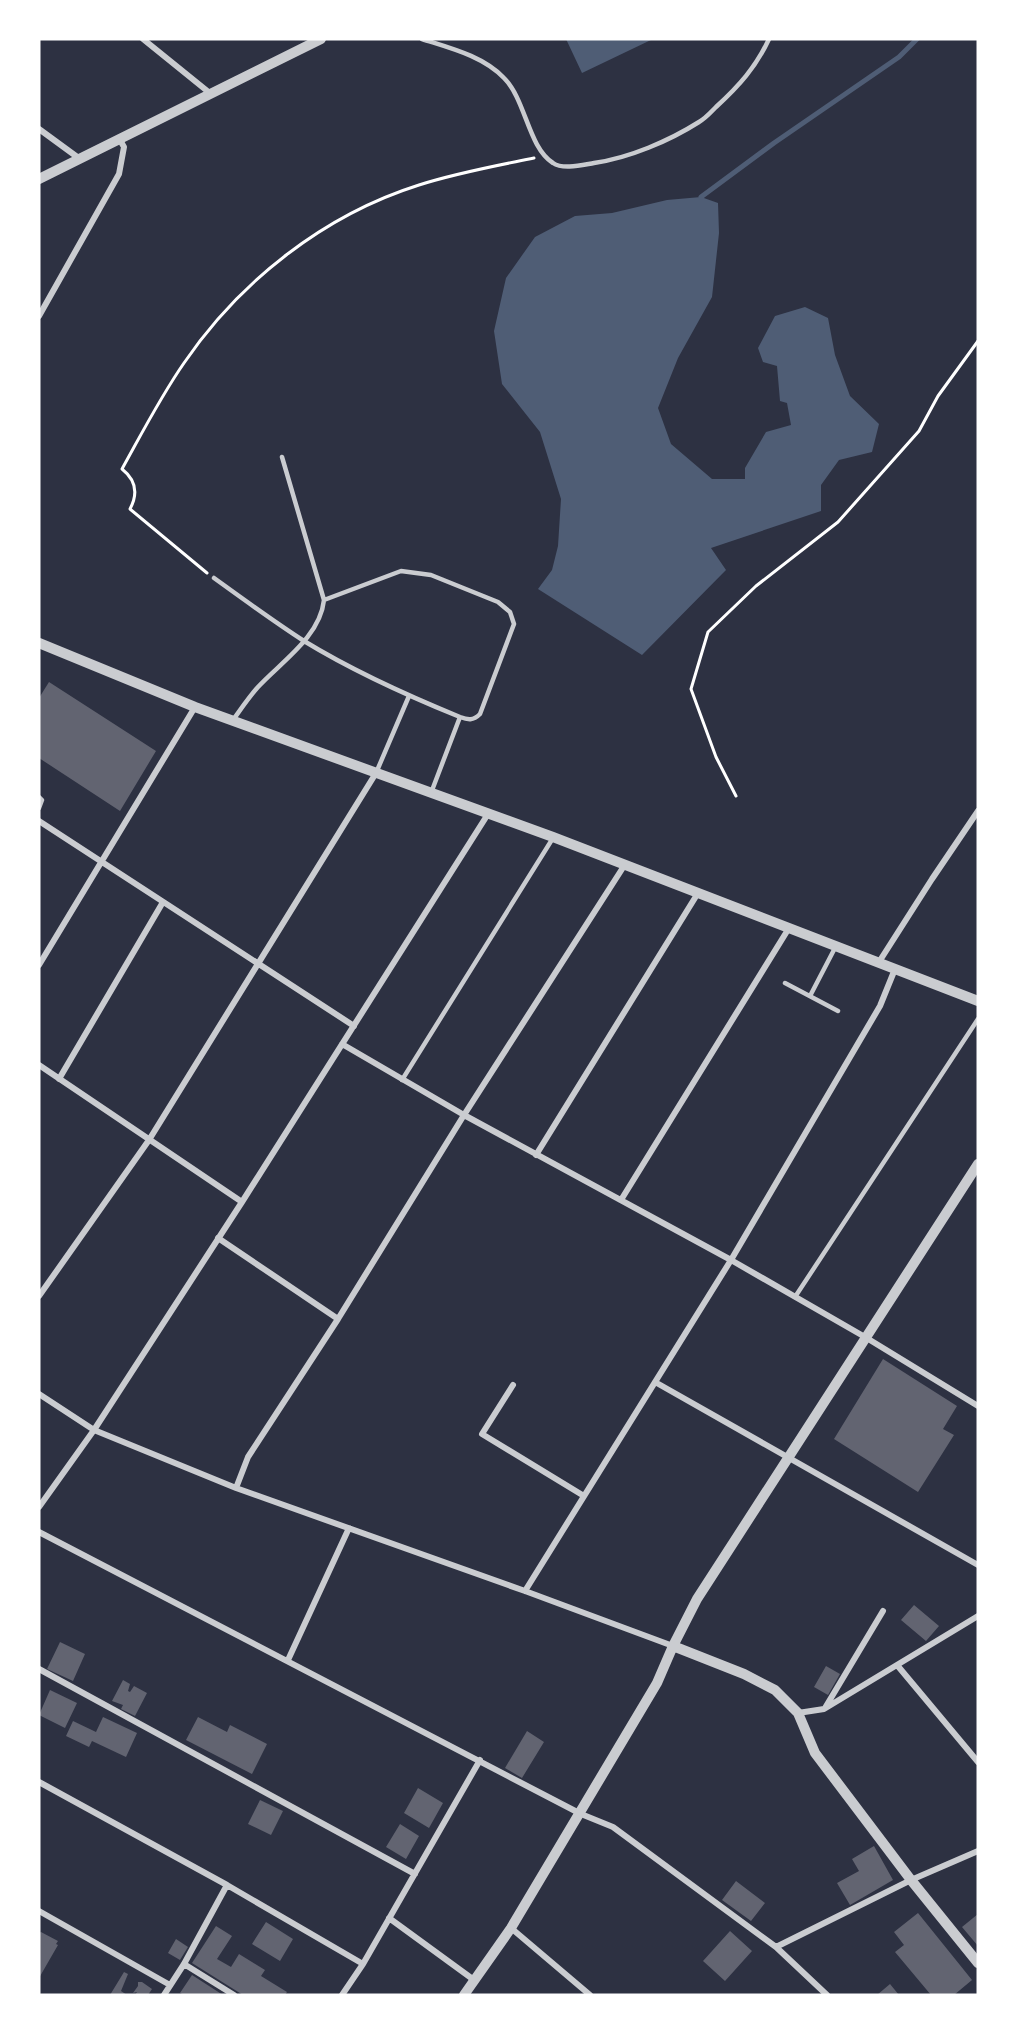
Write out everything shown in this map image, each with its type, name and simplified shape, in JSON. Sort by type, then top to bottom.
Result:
[{"type":"street","points":[[143,39],[211,94]]},
{"type":"street","points":[[39,179],[321,39]]},
{"type":"street","points":[[39,129],[80,160]]},
{"type":"street","points":[[39,316],[119,174],[124,147],[120,140]]},
{"type":"street","points":[[39,644],[195,706],[553,837],[978,1001]]},
{"type":"street","points":[[39,965],[195,706]]},
{"type":"street","points":[[39,1296],[149,1140],[376,773]]},
{"type":"street","points":[[879,962],[978,811]]},
{"type":"street","points":[[39,1507],[94,1430],[242,1202],[488,814]]},
{"type":"street","points":[[39,821],[354,1026]]},
{"type":"street","points":[[236,1488],[248,1457],[338,1319],[464,1115],[624,866]]},
{"type":"street","points":[[536,1155],[698,893]]},
{"type":"street","points":[[59,1079],[163,902]]},
{"type":"street","points":[[621,1200],[789,928]]},
{"type":"street","points":[[525,1591],[731,1260],[880,1006],[896,968]]},
{"type":"street","points":[[342,1044],[536,1155],[731,1260],[865,1337],[978,1406]]},
{"type":"street","points":[[39,1065],[242,1202]]},
{"type":"street","points":[[464,1995],[511,1928],[581,1814],[657,1683],[697,1599],[978,1164]]},
{"type":"street","points":[[218,1238],[338,1319]]},
{"type":"street","points":[[655,1382],[978,1565]]},
{"type":"street","points":[[513,1385],[482,1434],[584,1496]]},
{"type":"street","points":[[39,1394],[94,1430],[236,1488],[673,1646],[744,1674],[775,1690],[798,1713],[815,1753],[911,1880],[978,1963]]},
{"type":"street","points":[[288,1660],[349,1527]]},
{"type":"street","points":[[39,1532],[581,1814],[613,1827],[776,1947],[827,1995]]},
{"type":"street","points":[[824,1709],[883,1611]]},
{"type":"street","points":[[798,1713],[824,1709],[978,1616]]},
{"type":"street","points":[[897,1665],[978,1762]]},
{"type":"street","points":[[39,1669],[415,1874]]},
{"type":"street","points":[[342,1995],[363,1964],[480,1760]]},
{"type":"street","points":[[39,1782],[363,1964]]},
{"type":"street","points":[[776,1947],[911,1880],[978,1851]]},
{"type":"street","points":[[164,1995],[184,1964],[227,1886]]},
{"type":"street","points":[[39,1911],[170,1985]]},
{"type":"street","points":[[389,1918],[474,1980]]},
{"type":"street","points":[[511,1928],[590,1995]]},
{"type":"street","points":[[184,1964],[234,1995]]},
{"type":"lane","points":[[423,39],[469,54],[505,78],[515,93],[543,156],[556,166],[577,166],[614,160],[638,152],[701,121],[741,84],[759,59],[769,39]]},
{"type":"lane","points":[[232,720],[257,688],[303,641],[323,611],[324,600],[282,457]]},
{"type":"lane","points":[[214,578],[303,641],[409,696],[468,720],[476,719],[480,714],[514,624],[510,612],[498,602],[431,575],[401,571],[324,600]]},
{"type":"lane","points":[[376,773],[409,696]]},
{"type":"lane","points":[[431,793],[460,717]]},
{"type":"lane","points":[[39,797],[42,800],[39,808]]},
{"type":"lane","points":[[402,1080],[553,837]]},
{"type":"lane","points":[[810,996],[836,946]]},
{"type":"lane","points":[[785,983],[838,1011]]},
{"type":"lane","points":[[795,1297],[978,1019]]},
{"type":"path","points":[[214,578],[130,510],[136,493],[128,473],[122,469],[169,385],[201,340],[234,302],[294,249],[369,204],[418,185],[543,156]]},
{"type":"path","points":[[736,796],[716,757],[691,689],[708,632],[756,586],[838,522],[919,431],[938,396],[978,341]]},
{"type":"water","points":[[566,39],[653,39],[582,73]]},
{"type":"water","points":[[701,197],[718,203],[719,233],[712,297],[678,358],[658,408],[671,444],[712,479],[745,479],[745,468],[766,432],[791,425],[787,403],[780,401],[777,366],[763,362],[758,348],[775,316],[805,307],[828,318],[835,355],[850,396],[879,424],[872,452],[839,460],[821,485],[821,511],[711,548],[726,570],[642,655],[538,589],[552,570],[558,546],[561,499],[540,432],[502,384],[494,331],[506,278],[535,237],[575,216],[612,213],[667,200]]},
{"type":"building","points":[[49,682],[156,751],[120,811],[39,758],[39,698]]},
{"type":"building","points":[[883,1359],[957,1406],[943,1429],[954,1435],[918,1492],[834,1439]]},
{"type":"building","points":[[914,1605],[939,1626],[926,1641],[901,1620]]},
{"type":"building","points":[[60,1642],[85,1654],[73,1681],[47,1669]]},
{"type":"building","points":[[826,1666],[840,1674],[828,1695],[814,1687]]},
{"type":"building","points":[[123,1680],[130,1684],[128,1691],[130,1692],[134,1686],[147,1693],[135,1716],[121,1709],[123,1705],[112,1701]]},
{"type":"building","points":[[50,1690],[77,1703],[65,1728],[39,1715]]},
{"type":"building","points":[[103,1717],[137,1733],[126,1757],[92,1741],[89,1747],[66,1736],[73,1721],[96,1732]]},
{"type":"building","points":[[198,1717],[227,1732],[230,1725],[267,1744],[252,1774],[186,1740]]},
{"type":"building","points":[[527,1731],[544,1742],[522,1778],[505,1768]]},
{"type":"building","points":[[418,1788],[443,1803],[429,1828],[404,1813]]},
{"type":"building","points":[[260,1800],[283,1811],[271,1835],[248,1824]]},
{"type":"building","points":[[400,1824],[419,1836],[406,1859],[386,1847]]},
{"type":"building","points":[[874,1846],[893,1880],[850,1905],[837,1883],[859,1871],[852,1859]]},
{"type":"building","points":[[736,1881],[765,1903],[751,1921],[722,1900]]},
{"type":"building","points":[[918,1913],[972,1980],[954,1995],[931,1995],[895,1952],[904,1945],[894,1932]]},
{"type":"building","points":[[978,1914],[978,1946],[962,1927]]},
{"type":"building","points":[[266,1922],[293,1939],[280,1961],[252,1944]]},
{"type":"building","points":[[216,1926],[232,1936],[217,1959],[231,1967],[239,1954],[265,1970],[261,1976],[287,1992],[285,1995],[243,1995],[192,1963]]},
{"type":"building","points":[[730,1931],[752,1951],[725,1981],[703,1961]]},
{"type":"building","points":[[39,1933],[58,1941],[56,1944],[58,1945],[39,1978]]},
{"type":"building","points":[[176,1939],[188,1947],[180,1960],[168,1953]]},
{"type":"building","points":[[124,1972],[128,1974],[121,1991],[127,1995],[110,1995]]},
{"type":"building","points":[[192,1975],[223,1995],[184,1995],[180,1993]]},
{"type":"building","points":[[138,1982],[152,1989],[148,1995],[133,1993]]},
{"type":"building","points":[[890,1984],[899,1995],[877,1995]]},
{"type":"waterway","points":[[701,197],[774,143],[899,57],[917,39]]}]
